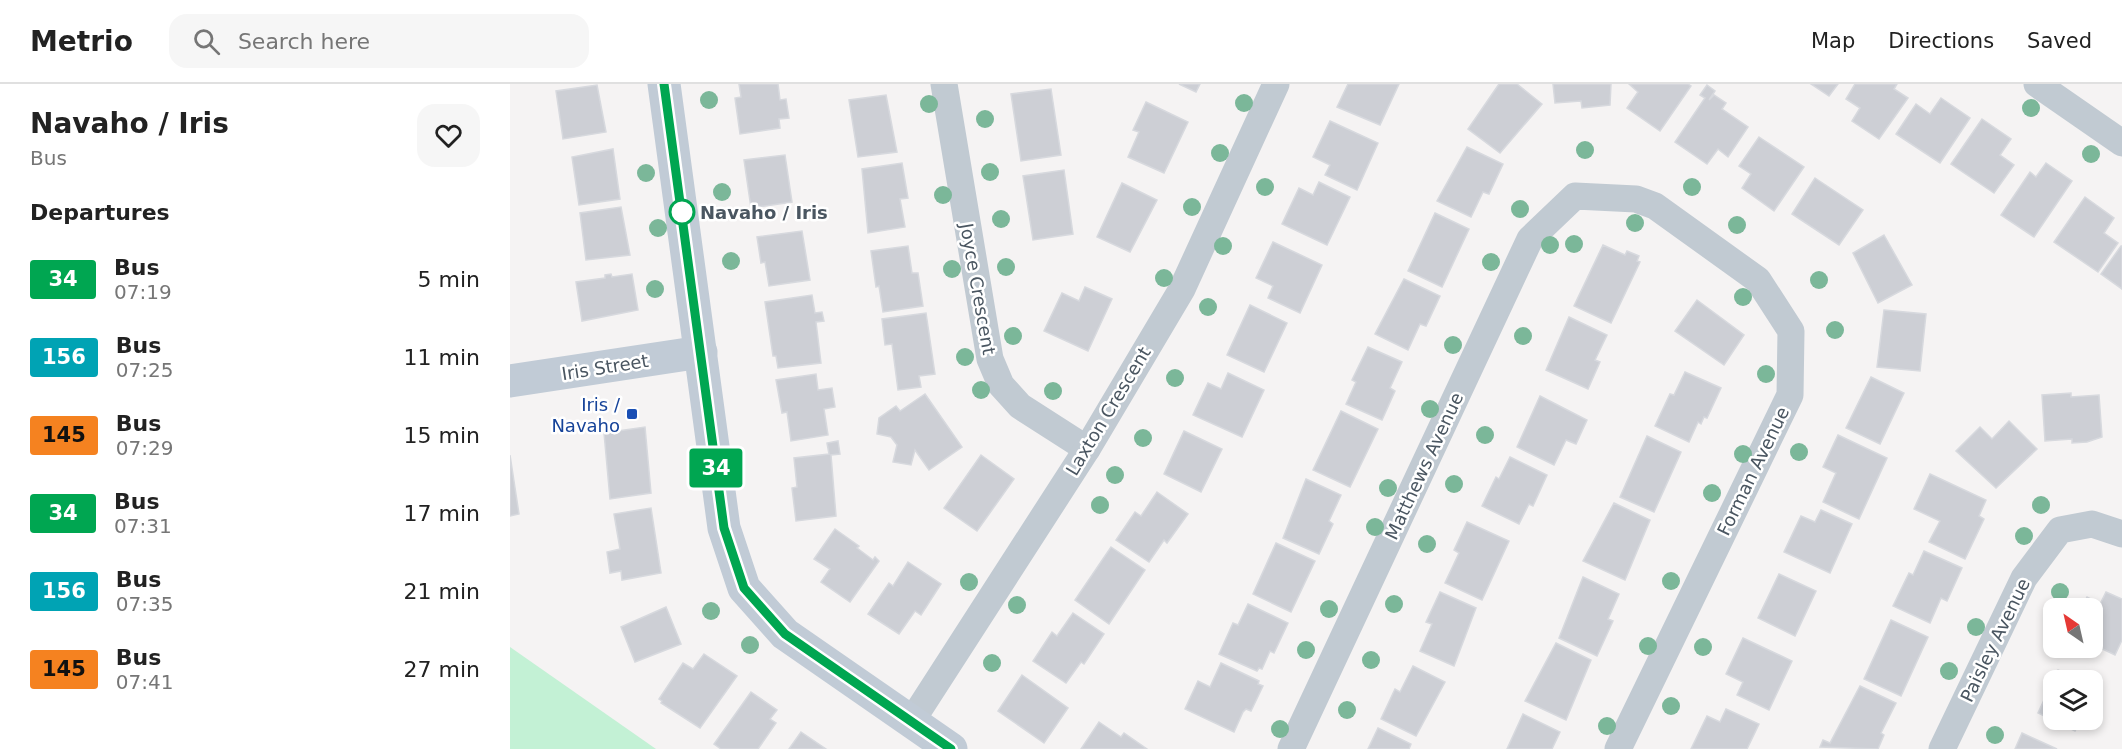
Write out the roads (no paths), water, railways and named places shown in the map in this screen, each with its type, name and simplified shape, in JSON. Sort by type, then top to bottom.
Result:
[{"type":"street","points":[[664,84],[724,528],[744,588],[785,634],[951,749]]},
{"type":"street","name":"Joyce Crescent","points":[[944,84],[990,359],[1001,385],[1020,406],[1087,449]]},
{"type":"street","name":"Laxton Crescent","points":[[911,722],[1087,449],[1182,289],[1276,84]]},
{"type":"street","points":[[2037,84],[2122,142]]},
{"type":"street","name":"Matthews Avenue","points":[[1291,749],[1530,239],[1575,196]]},
{"type":"street","name":"Forman Avenue","points":[[1575,196],[1636,199],[1655,206],[1758,280],[1791,331],[1790,395],[1618,749]]},
{"type":"street","name":"Iris Street","points":[[510,381],[701,352]]},
{"type":"street","name":"Paisley Avenue","points":[[1942,749],[2024,578],[2060,530],[2091,524],[2122,534]]},
{"type":"place","name":"Navaho / Iris","points":[[682,212]]},
{"type":"place","name":"Iris / Navaho","points":[[632,414]]}]
